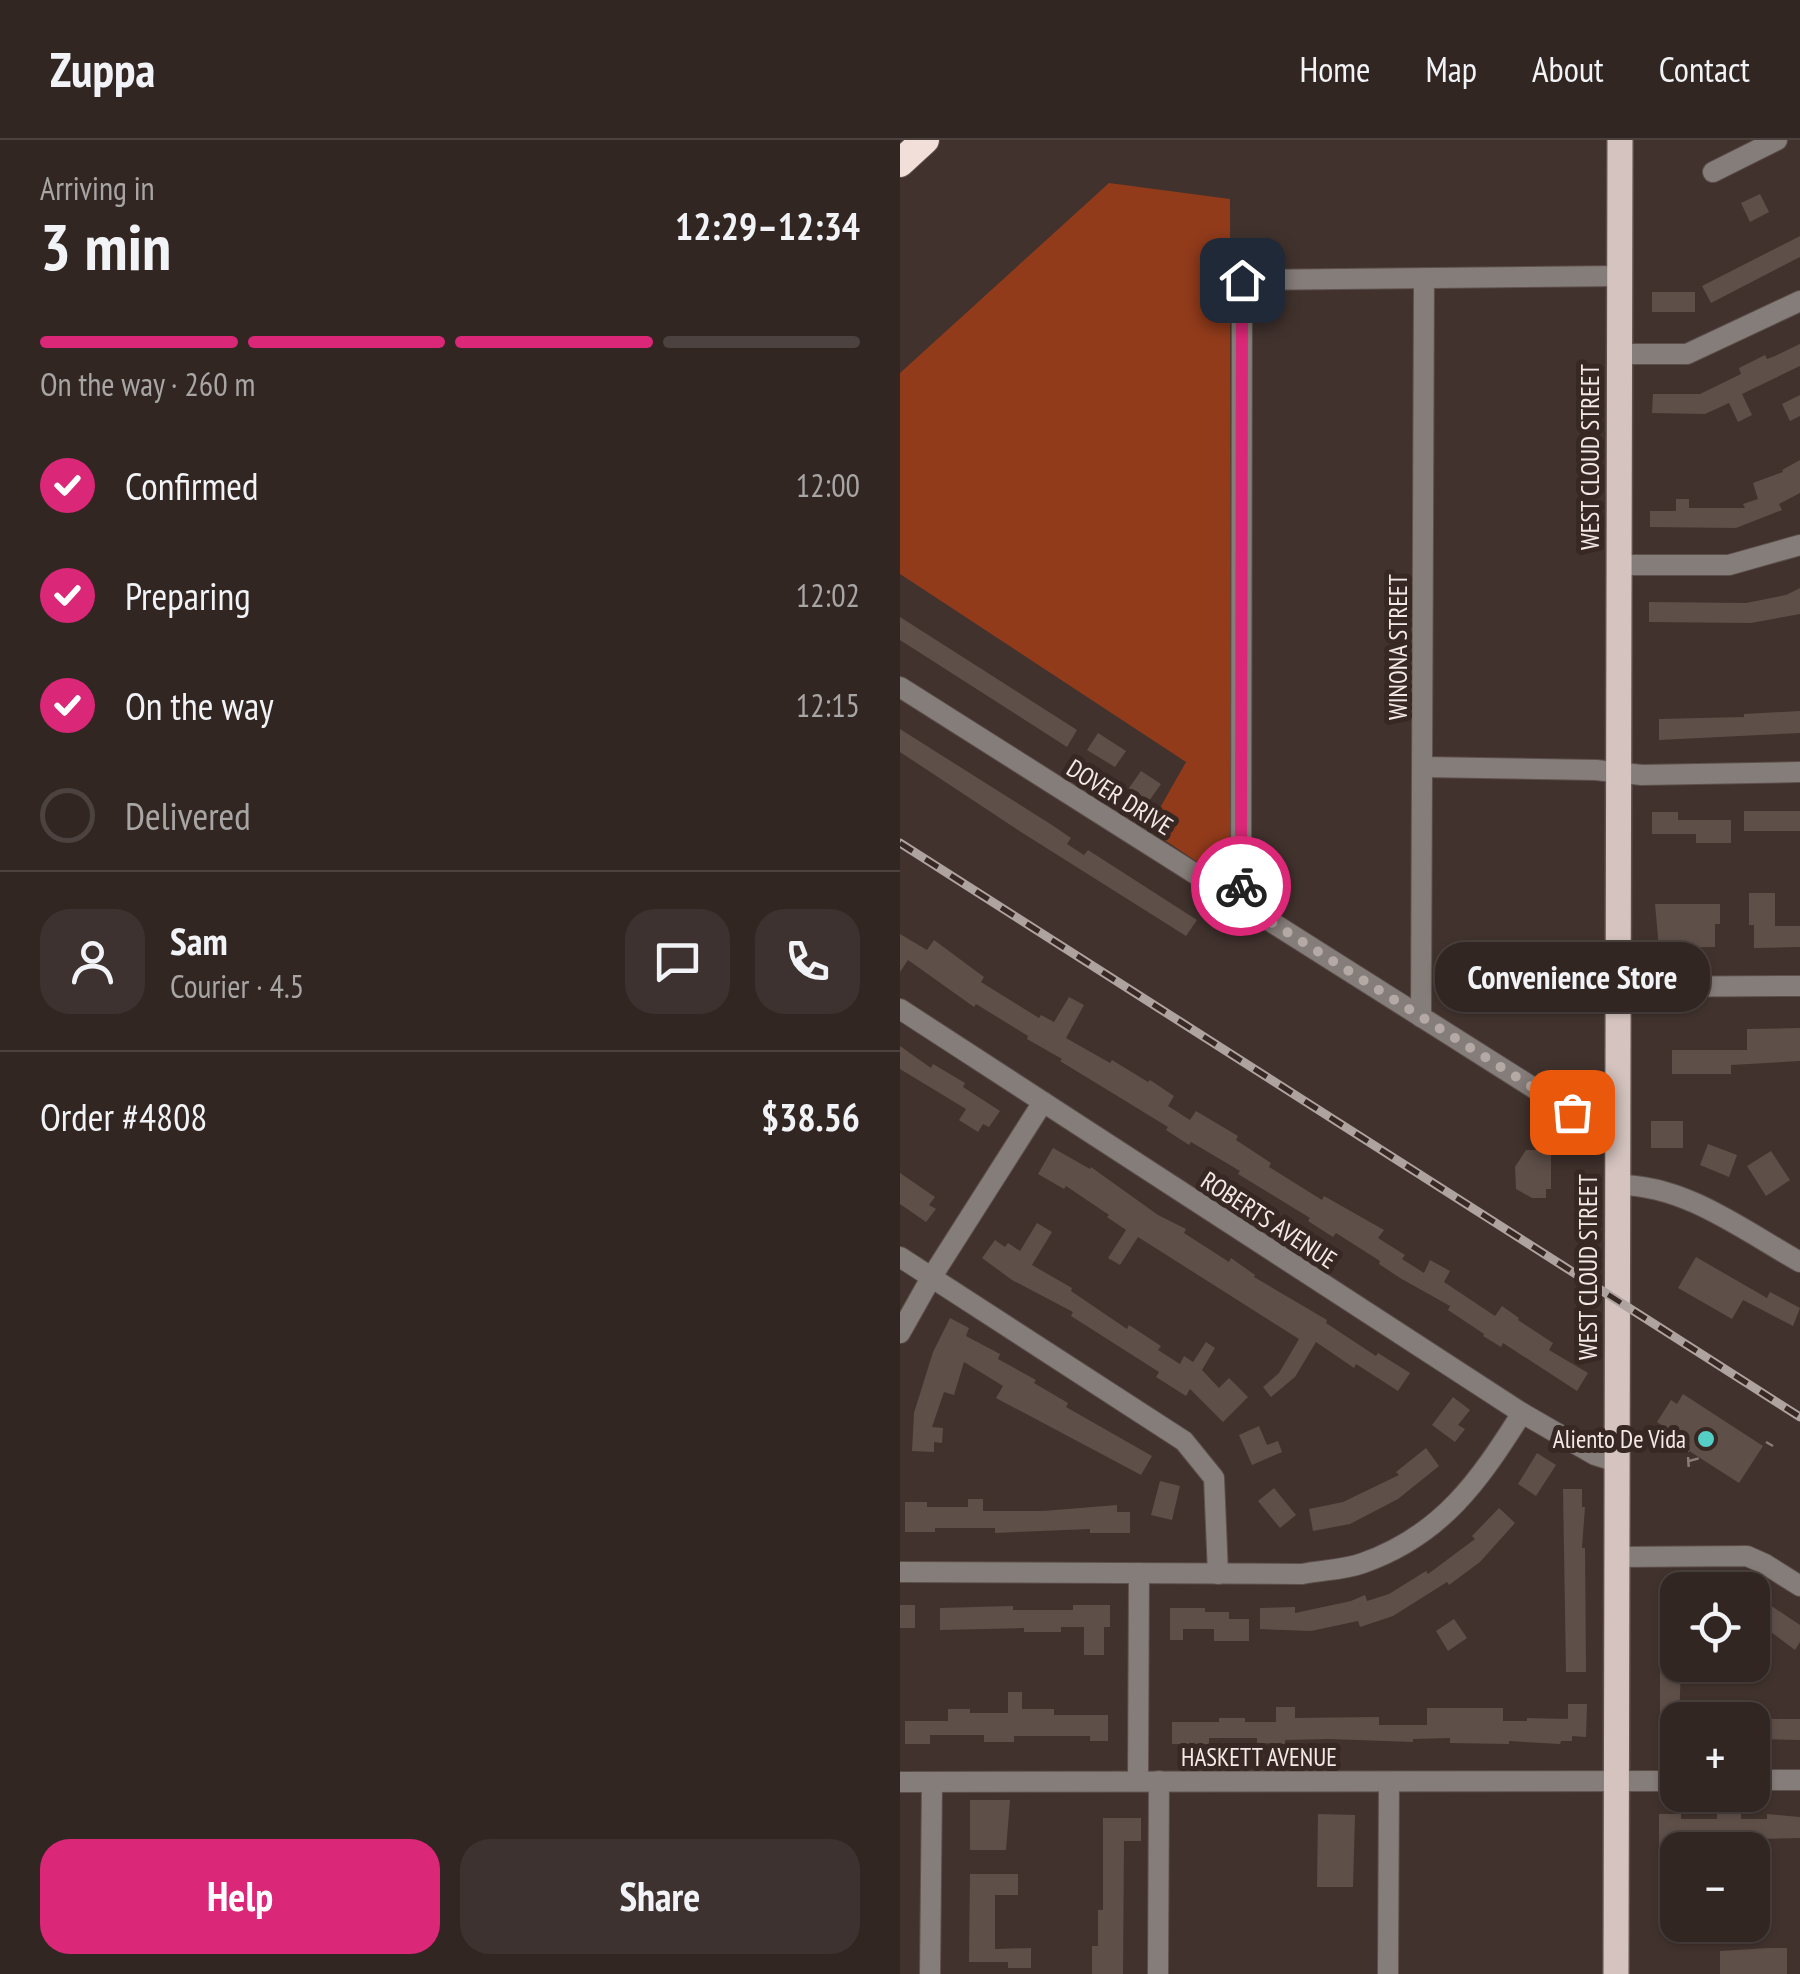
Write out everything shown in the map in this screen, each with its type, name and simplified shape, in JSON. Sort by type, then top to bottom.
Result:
[{"type":"highway","points":[[900,163],[926,140]]},
{"type":"main road","name":"WEST CLOUD STREET","points":[[1616,1974],[1620,140]]},
{"type":"street","points":[[1712,172],[1778,140]]},
{"type":"street","points":[[1241,903],[1242,280],[1620,276]]},
{"type":"street","name":"WINONA STREET","points":[[1421,1017],[1424,278]]},
{"type":"street","points":[[1620,354],[1687,354],[1800,301]]},
{"type":"street","points":[[1620,564],[1729,565],[1800,545]]},
{"type":"street","name":"DOVER DRIVE","points":[[900,687],[1618,1142]]},
{"type":"street","points":[[1423,767],[1619,773],[1800,772]]},
{"type":"street","points":[[1618,987],[1800,986]]},
{"type":"street","name":"ROBERTS AVENUE","points":[[900,1008],[1522,1414],[1596,1455],[1617,1462]]},
{"type":"street","points":[[900,1333],[1043,1102]]},
{"type":"street","points":[[1619,1185],[1647,1185],[1676,1194],[1796,1252]]},
{"type":"street","points":[[900,1258],[1184,1440],[1214,1478],[1218,1574]]},
{"type":"street","points":[[900,1572],[1302,1574],[1362,1564],[1430,1528],[1478,1482],[1522,1414]]},
{"type":"street","points":[[1616,1557],[1746,1556],[1800,1586]]},
{"type":"street","points":[[1139,1573],[1158,1974]]},
{"type":"street","points":[[1770,1780],[1800,1780]]},
{"type":"street","name":"HASKETT AVENUE","points":[[900,1782],[1660,1781]]},
{"type":"street","points":[[930,1974],[932,1782]]},
{"type":"street","points":[[1388,1782],[1388,1974]]},
{"type":"path","points":[[1687,1442],[1689,1471]]},
{"type":"path","points":[[1766,1442],[1773,1446]]},
{"type":"path","points":[[1688,1462],[1700,1458]]},
{"type":"shaded area","points":[[1109,183],[1230,199],[1231,867],[1224,873],[1214,873],[1148,829],[1186,762],[900,574],[900,373]]},
{"type":"building","points":[[1760,194],[1769,212],[1750,222],[1741,203]]},
{"type":"building","points":[[1800,236],[1800,257],[1711,303],[1702,286]]},
{"type":"building","points":[[1652,292],[1695,292],[1695,312],[1652,312]]},
{"type":"building","points":[[1800,344],[1800,366],[1742,394],[1752,415],[1738,422],[1729,403],[1705,414],[1652,413],[1653,394],[1700,394],[1741,374],[1739,368],[1765,355],[1767,359]]},
{"type":"building","points":[[1800,395],[1800,416],[1790,421],[1782,404]]},
{"type":"building","points":[[1800,460],[1800,493],[1779,504],[1782,510],[1736,528],[1650,527],[1650,511],[1676,511],[1676,499],[1689,499],[1689,508],[1745,508],[1743,504],[1758,499],[1753,483],[1783,472]]},
{"type":"building","points":[[1800,588],[1800,614],[1751,623],[1649,622],[1649,602],[1746,603]]},
{"type":"building","points":[[900,617],[1077,730],[1067,747],[900,640]]},
{"type":"building","points":[[1800,711],[1800,733],[1659,740],[1659,719]]},
{"type":"building","points":[[900,729],[1055,827],[1071,838],[1067,844],[1084,855],[1088,850],[1197,920],[1186,936],[1021,832],[900,752]]},
{"type":"building","points":[[1098,733],[1126,751],[1115,767],[1087,750]]},
{"type":"building","points":[[1141,771],[1161,784],[1149,801],[1129,788]]},
{"type":"building","points":[[1744,811],[1800,811],[1800,831],[1744,831]]},
{"type":"building","points":[[1652,812],[1678,812],[1678,820],[1731,820],[1731,843],[1696,843],[1696,834],[1652,834]]},
{"type":"building","points":[[1749,893],[1775,893],[1775,926],[1800,926],[1800,947],[1754,948]]},
{"type":"building","points":[[1655,904],[1720,904],[1715,947],[1659,948]]},
{"type":"building","points":[[900,934],[927,950],[934,940],[984,977],[981,982],[1039,1018],[1041,1015],[1054,1022],[1069,997],[1084,1005],[1066,1038],[1150,1080],[1174,1096],[1168,1106],[1190,1120],[1196,1111],[1238,1136],[1236,1140],[1271,1163],[1269,1167],[1322,1200],[1324,1196],[1384,1230],[1378,1238],[1424,1273],[1430,1260],[1450,1271],[1444,1282],[1495,1316],[1502,1306],[1553,1343],[1549,1350],[1588,1373],[1577,1391],[1503,1343],[1501,1347],[1483,1336],[1448,1310],[1450,1306],[1400,1278],[1336,1233],[1333,1237],[1308,1221],[1310,1218],[1238,1174],[1240,1171],[1191,1142],[1189,1145],[1166,1130],[1168,1127],[1060,1061],[1028,1036],[976,1004],[974,1007],[908,960],[900,972]]},
{"type":"building","points":[[1800,1028],[1800,1061],[1731,1065],[1731,1074],[1672,1074],[1672,1050],[1747,1050],[1747,1029]]},
{"type":"building","points":[[900,1046],[931,1068],[933,1064],[965,1083],[963,1087],[1000,1111],[989,1127],[983,1124],[978,1132],[959,1120],[966,1109],[900,1069]]},
{"type":"building","points":[[1651,1121],[1683,1121],[1683,1148],[1651,1148]]},
{"type":"building","points":[[1708,1144],[1737,1155],[1729,1177],[1700,1165]]},
{"type":"building","points":[[1053,1148],[1091,1167],[1158,1215],[1186,1229],[1184,1233],[1229,1262],[1231,1258],[1376,1356],[1378,1353],[1410,1373],[1398,1391],[1316,1342],[1295,1377],[1271,1397],[1263,1387],[1279,1373],[1299,1339],[1138,1237],[1120,1265],[1108,1258],[1126,1230],[1066,1186],[1064,1189],[1038,1174]]},
{"type":"building","points":[[1526,1150],[1545,1150],[1545,1154],[1551,1154],[1551,1189],[1546,1189],[1546,1198],[1532,1198],[1516,1189],[1515,1167]]},
{"type":"building","points":[[1771,1151],[1790,1180],[1766,1196],[1747,1166]]},
{"type":"building","points":[[900,1173],[935,1197],[929,1205],[936,1209],[926,1222],[900,1204]]},
{"type":"building","points":[[1037,1223],[1052,1232],[1032,1265],[1072,1288],[1071,1291],[1127,1329],[1129,1325],[1161,1346],[1158,1350],[1180,1364],[1184,1356],[1193,1362],[1206,1342],[1215,1348],[1202,1370],[1219,1388],[1229,1378],[1248,1397],[1223,1422],[1190,1389],[1186,1396],[1156,1377],[1159,1372],[1071,1316],[1073,1312],[1012,1280],[982,1258],[995,1240],[1020,1251]]},
{"type":"building","points":[[1696,1257],[1767,1298],[1770,1292],[1800,1308],[1793,1326],[1743,1300],[1732,1319],[1678,1288]]},
{"type":"building","points":[[950,1318],[969,1328],[966,1336],[1000,1354],[998,1359],[1036,1380],[1034,1383],[1068,1403],[1066,1407],[1152,1456],[1141,1475],[996,1398],[1003,1386],[964,1362],[954,1395],[944,1392],[932,1427],[943,1428],[942,1443],[934,1442],[934,1452],[912,1451],[914,1413],[933,1352]]},
{"type":"building","name":"Aliento De Vida","points":[[1683,1394],[1763,1446],[1739,1483],[1683,1447],[1680,1452],[1656,1437],[1663,1426],[1657,1422],[1671,1400],[1677,1404]]},
{"type":"building","points":[[1453,1397],[1470,1410],[1458,1425],[1465,1429],[1455,1442],[1432,1425]]},
{"type":"building","points":[[1259,1426],[1267,1445],[1278,1441],[1282,1452],[1252,1465],[1239,1435]]},
{"type":"building","points":[[1426,1448],[1439,1466],[1398,1499],[1350,1524],[1313,1531],[1309,1509],[1343,1502],[1399,1475],[1396,1472]]},
{"type":"building","points":[[1537,1453],[1556,1465],[1536,1496],[1518,1484]]},
{"type":"building","points":[[1160,1481],[1180,1486],[1172,1520],[1151,1515]]},
{"type":"building","points":[[1274,1488],[1296,1515],[1280,1528],[1258,1501]]},
{"type":"building","points":[[1563,1489],[1582,1489],[1585,1507],[1582,1548],[1586,1672],[1566,1672]]},
{"type":"building","points":[[968,1499],[983,1499],[983,1511],[1117,1505],[1117,1512],[1130,1512],[1130,1533],[1090,1533],[1090,1529],[995,1533],[995,1528],[905,1532],[905,1502],[927,1502],[927,1507],[968,1507]]},
{"type":"building","points":[[1499,1508],[1515,1523],[1480,1562],[1449,1585],[1447,1582],[1393,1616],[1360,1627],[1358,1621],[1311,1631],[1260,1629],[1260,1608],[1295,1607],[1295,1613],[1365,1595],[1367,1601],[1389,1594],[1426,1571],[1428,1574],[1475,1539],[1472,1536]]},
{"type":"building","points":[[900,1605],[915,1605],[915,1628],[900,1628]]},
{"type":"building","points":[[1073,1605],[1110,1605],[1110,1627],[1104,1627],[1104,1655],[1084,1655],[1084,1627],[1061,1627],[1061,1632],[1024,1632],[1024,1628],[940,1630],[940,1608],[1013,1606],[1013,1610],[1073,1610]]},
{"type":"building","points":[[1770,1605],[1800,1625],[1800,1642],[1795,1650],[1770,1631]]},
{"type":"building","points":[[1170,1608],[1205,1608],[1205,1612],[1229,1612],[1229,1619],[1249,1619],[1249,1641],[1214,1641],[1214,1629],[1183,1629],[1183,1640],[1170,1640]]},
{"type":"building","points":[[1454,1619],[1467,1638],[1448,1651],[1436,1631]]},
{"type":"building","points":[[1660,1682],[1680,1682],[1680,1702],[1660,1702]]},
{"type":"building","points":[[1008,1692],[1022,1692],[1022,1709],[1054,1709],[1054,1715],[1108,1715],[1108,1741],[1090,1741],[1090,1736],[1014,1736],[1014,1742],[984,1742],[984,1735],[930,1735],[930,1744],[905,1744],[905,1721],[948,1721],[948,1709],[1008,1713]]},
{"type":"building","points":[[1568,1704],[1587,1704],[1586,1737],[1572,1736],[1572,1741],[1560,1744],[1450,1743],[1450,1738],[1413,1742],[1285,1740],[1285,1744],[1257,1743],[1257,1738],[1209,1738],[1209,1744],[1172,1744],[1172,1722],[1245,1718],[1245,1722],[1276,1722],[1276,1707],[1295,1707],[1295,1718],[1379,1717],[1379,1725],[1427,1725],[1427,1708],[1503,1708],[1503,1721],[1527,1721],[1568,1719]]},
{"type":"building","points":[[1770,1719],[1800,1719],[1800,1740],[1770,1739]]},
{"type":"building","points":[[970,1800],[1010,1800],[1006,1850],[970,1850]]},
{"type":"building","points":[[1318,1814],[1355,1815],[1353,1887],[1317,1887]]},
{"type":"building","points":[[1659,1814],[1681,1814],[1681,1819],[1717,1819],[1717,1814],[1741,1814],[1741,1819],[1767,1819],[1767,1814],[1800,1817],[1800,1838],[1770,1839],[1770,1832],[1660,1832],[1659,1858]]},
{"type":"building","points":[[1103,1818],[1141,1818],[1141,1841],[1124,1841],[1123,1974],[1092,1974],[1092,1946],[1098,1946],[1098,1910],[1103,1910]]},
{"type":"building","points":[[970,1874],[1018,1874],[1018,1895],[995,1895],[995,1949],[1031,1948],[1031,1968],[1008,1968],[1008,1962],[969,1962]]},
{"type":"building","points":[[1787,1948],[1787,1974],[1720,1974],[1720,1951]]},
{"type":"railway","points":[[900,843],[1800,1417]]},
{"type":"way so far","points":[[1241,886],[1241,903],[1572,1112]]},
{"type":"place","name":"Convenience Store","points":[[1572,1112]]},
{"type":"place","name":"Aliento De Vida","points":[[1706,1439]]},
{"type":"route","points":[[1241,886],[1242,280]]}]
